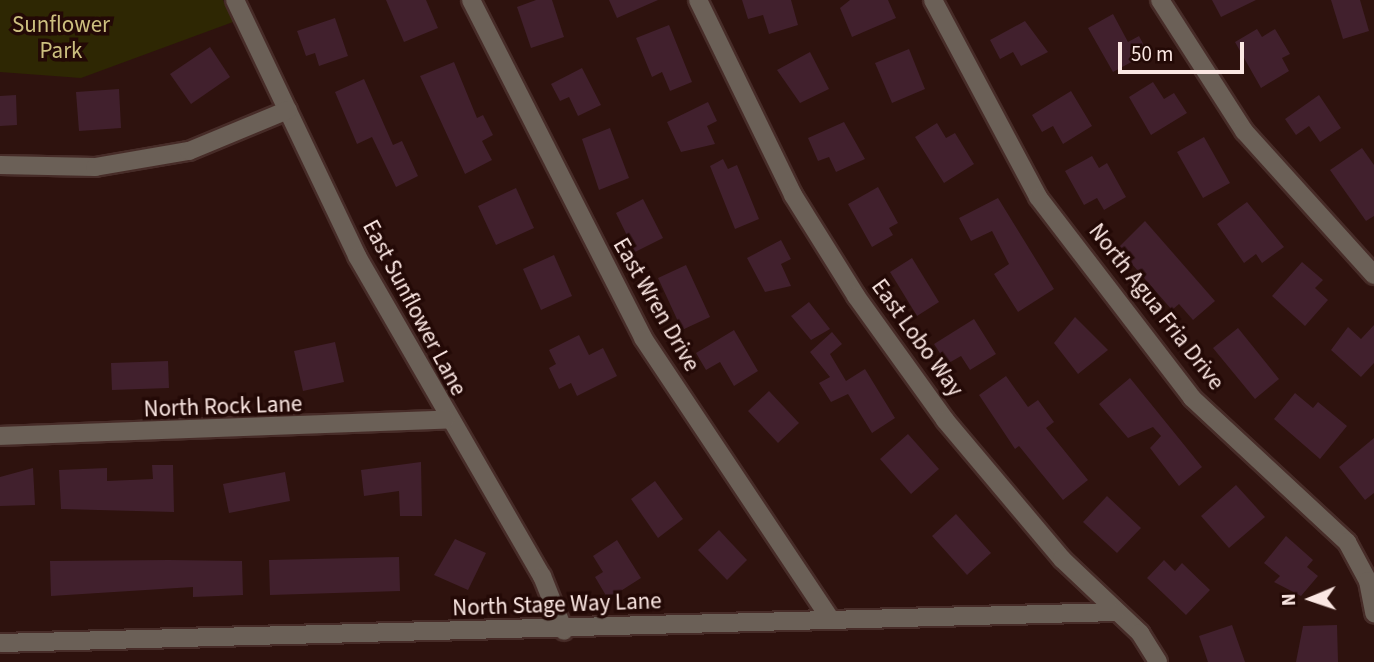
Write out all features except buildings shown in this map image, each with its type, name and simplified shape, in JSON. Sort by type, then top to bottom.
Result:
[{"type":"street","name":"East Sunflower Lane","points":[[235,0],[446,420],[542,576],[564,631]]},
{"type":"street","name":"East Wren Drive","points":[[471,0],[643,338],[829,617]]},
{"type":"street","name":"East Lobo Way","points":[[698,0],[793,195],[856,296],[945,420],[1062,559],[1116,612],[1158,662]]},
{"type":"street","name":"North Agua Fria Drive","points":[[933,0],[1038,197],[1192,398],[1347,542],[1368,581],[1374,613]]},
{"type":"street","points":[[1160,0],[1244,131],[1374,275]]},
{"type":"street","points":[[0,165],[95,167],[189,151],[288,110]]},
{"type":"street","name":"North Rock Lane","points":[[0,436],[446,420]]},
{"type":"street","name":"North Stage Way Lane","points":[[0,643],[564,631],[829,617],[1116,612]]},
{"type":"green space","name":"Sunflower Park","points":[[0,0],[223,0],[233,22],[81,78],[0,72]]}]
